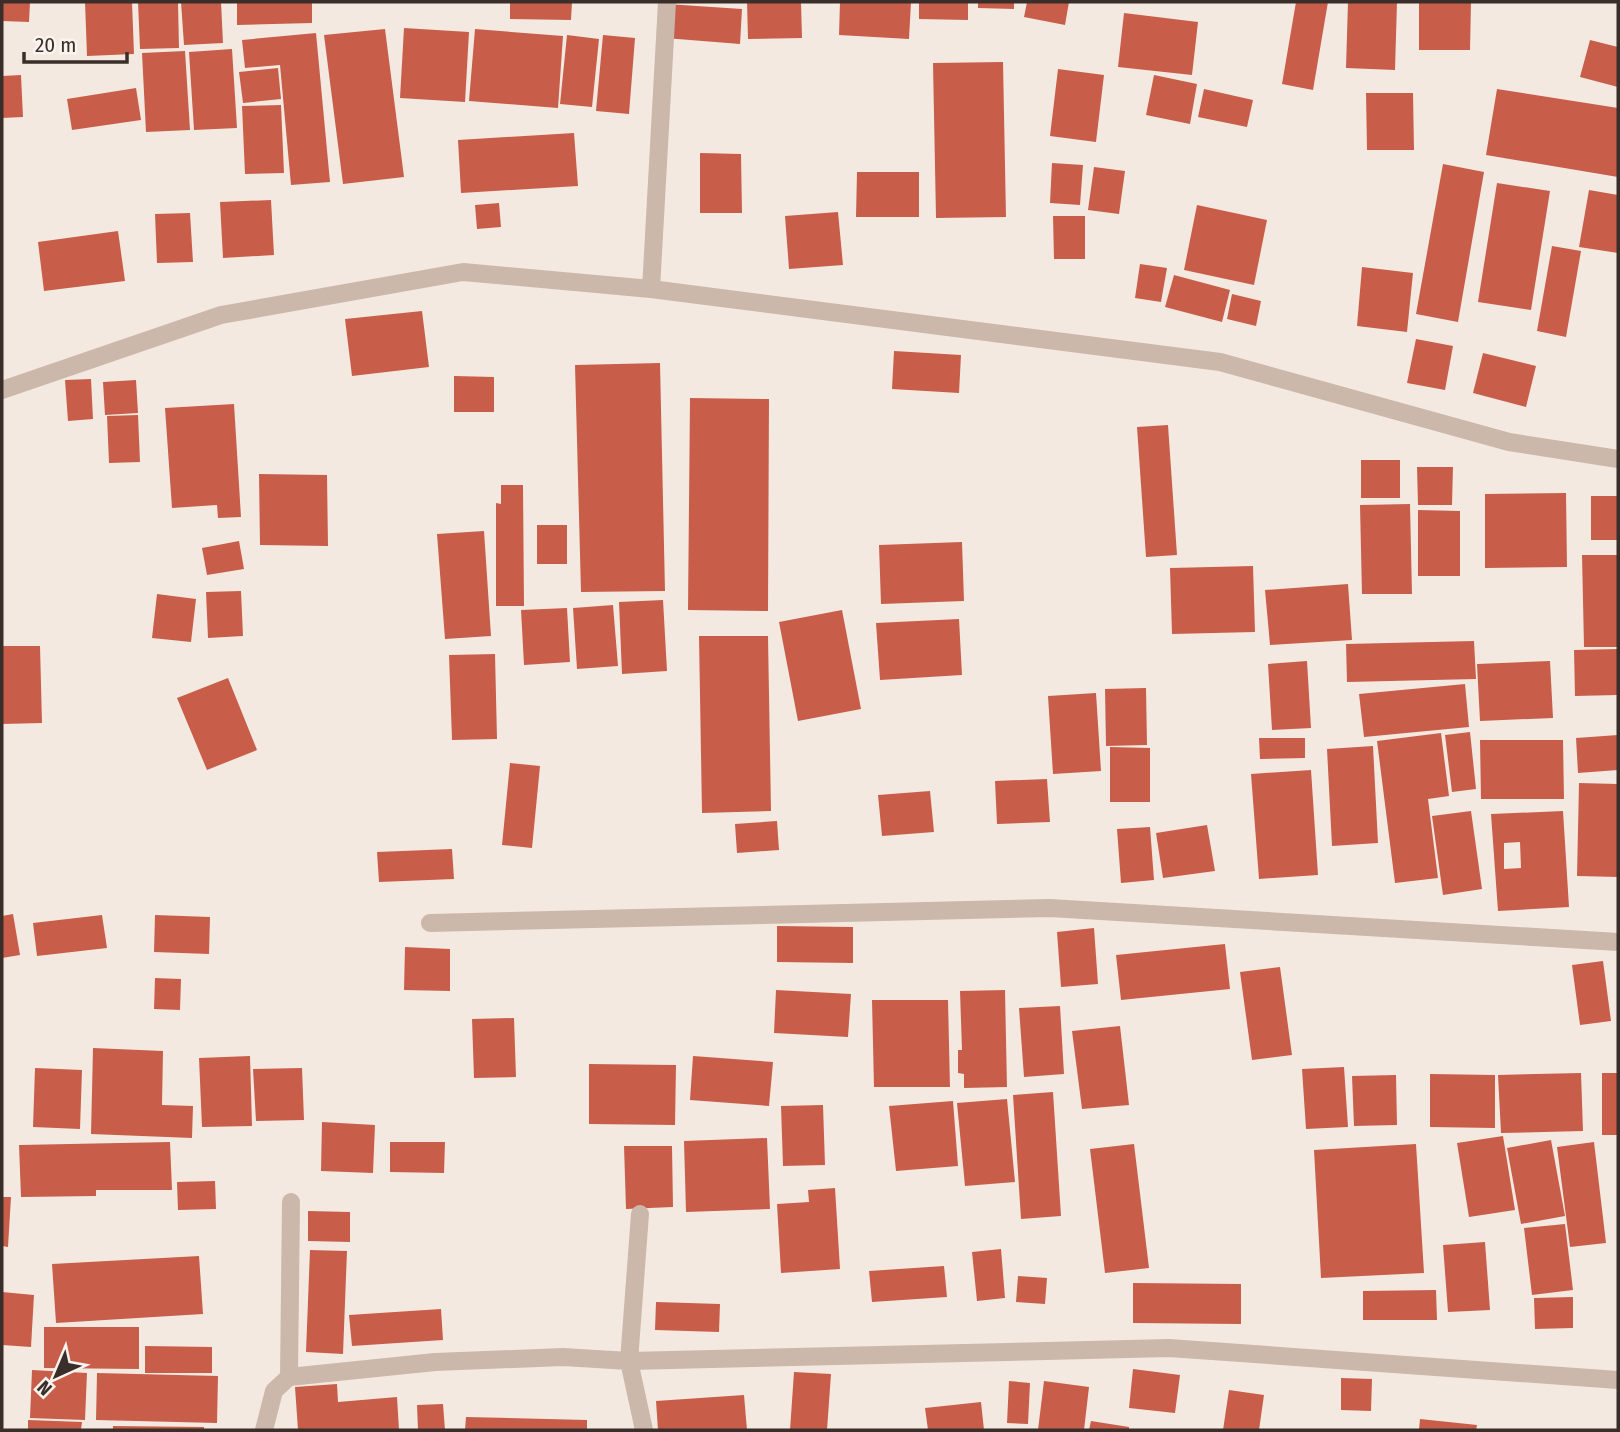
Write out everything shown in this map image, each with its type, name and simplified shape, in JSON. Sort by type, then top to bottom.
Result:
[{"type":"street","points":[[651,289],[667,2]]},
{"type":"street","points":[[4,385],[221,315],[463,272],[651,289],[1220,362],[1509,442],[1618,459]]},
{"type":"street","points":[[430,923],[1049,908],[1618,942]]},
{"type":"street","points":[[289,1377],[291,1202]]},
{"type":"street","points":[[640,1214],[629,1361],[644,1430]]},
{"type":"street","points":[[264,1430],[274,1391],[289,1377],[435,1362],[563,1357],[629,1361],[1169,1348],[1618,1380]]},
{"type":"building","points":[[2,2],[30,2],[29,22],[2,21]]},
{"type":"building","points":[[85,2],[132,2],[134,54],[87,56]]},
{"type":"building","points":[[138,2],[178,2],[179,48],[140,49]]},
{"type":"building","points":[[181,2],[221,2],[223,43],[184,45]]},
{"type":"building","points":[[237,2],[312,2],[312,23],[237,25]]},
{"type":"building","points":[[510,2],[572,2],[571,20],[510,19]]},
{"type":"building","points":[[747,2],[801,2],[802,38],[748,39]]},
{"type":"building","points":[[840,2],[911,2],[909,39],[839,35]]},
{"type":"building","points":[[919,2],[968,2],[968,20],[919,19]]},
{"type":"building","points":[[978,2],[1014,2],[1014,9],[978,8]]},
{"type":"building","points":[[1027,2],[1069,2],[1065,25],[1024,17]]},
{"type":"building","points":[[1296,2],[1328,2],[1313,90],[1282,84]]},
{"type":"building","points":[[1348,2],[1397,2],[1395,70],[1346,68]]},
{"type":"building","points":[[1419,2],[1471,2],[1470,50],[1419,50]]},
{"type":"building","points":[[667,4],[742,9],[740,44],[665,38]]},
{"type":"building","points":[[1124,13],[1198,22],[1192,75],[1118,67]]},
{"type":"building","points":[[404,28],[469,32],[465,102],[400,98]]},
{"type":"building","points":[[385,29],[404,177],[343,184],[324,35]]},
{"type":"building","points":[[475,29],[563,36],[558,108],[469,101]]},
{"type":"building","points":[[316,33],[330,182],[291,185],[280,65],[245,68],[242,40]]},
{"type":"building","points":[[567,35],[599,39],[592,107],[560,104]]},
{"type":"building","points":[[603,35],[635,38],[629,114],[596,111]]},
{"type":"building","points":[[1590,40],[1618,47],[1618,87],[1580,77]]},
{"type":"building","points":[[232,49],[237,128],[194,130],[189,52]]},
{"type":"building","points":[[185,51],[190,130],[146,132],[142,53]]},
{"type":"building","points":[[1003,62],[1006,217],[936,218],[933,63]]},
{"type":"building","points":[[278,68],[281,99],[243,103],[239,72]]},
{"type":"building","points":[[1058,69],[1104,75],[1096,142],[1050,136]]},
{"type":"building","points":[[21,75],[23,117],[2,118],[2,76]]},
{"type":"building","points":[[1154,75],[1197,84],[1190,124],[1146,115]]},
{"type":"building","points":[[136,88],[141,120],[72,130],[67,99]]},
{"type":"building","points":[[1204,89],[1253,100],[1247,127],[1198,117]]},
{"type":"building","points":[[1497,89],[1618,108],[1618,177],[1486,155]]},
{"type":"building","points":[[1366,93],[1413,93],[1414,150],[1367,150]]},
{"type":"building","points":[[281,105],[284,173],[245,174],[242,106]]},
{"type":"building","points":[[574,133],[578,186],[461,193],[458,140]]},
{"type":"building","points":[[700,153],[741,154],[742,213],[700,213]]},
{"type":"building","points":[[1052,163],[1083,165],[1080,205],[1050,203]]},
{"type":"building","points":[[1443,164],[1484,172],[1458,322],[1416,314]]},
{"type":"building","points":[[1094,167],[1125,171],[1119,214],[1088,210]]},
{"type":"building","points":[[857,172],[919,172],[919,217],[856,217]]},
{"type":"building","points":[[1497,183],[1550,191],[1531,310],[1478,302]]},
{"type":"building","points":[[1589,190],[1618,195],[1618,253],[1579,247]]},
{"type":"building","points":[[271,200],[274,255],[223,258],[220,202]]},
{"type":"building","points":[[499,203],[501,227],[477,229],[475,205]]},
{"type":"building","points":[[1197,205],[1267,220],[1254,285],[1184,270]]},
{"type":"building","points":[[838,212],[843,265],[789,269],[785,216]]},
{"type":"building","points":[[190,213],[193,262],[157,263],[155,214]]},
{"type":"building","points":[[1053,216],[1085,216],[1085,259],[1054,259]]},
{"type":"building","points":[[118,231],[125,281],[44,291],[38,242]]},
{"type":"building","points":[[1552,246],[1581,251],[1566,337],[1537,331]]},
{"type":"building","points":[[1140,264],[1167,268],[1161,302],[1135,298]]},
{"type":"building","points":[[1362,267],[1413,273],[1407,332],[1357,326]]},
{"type":"building","points":[[1174,275],[1230,290],[1222,322],[1165,307]]},
{"type":"building","points":[[1232,294],[1261,301],[1256,326],[1227,319]]},
{"type":"building","points":[[422,311],[429,367],[352,376],[345,319]]},
{"type":"building","points":[[1416,339],[1453,346],[1445,390],[1407,383]]},
{"type":"building","points":[[894,351],[961,355],[959,393],[892,389]]},
{"type":"building","points":[[1483,353],[1536,366],[1526,407],[1473,393]]},
{"type":"building","points":[[660,363],[665,591],[581,592],[575,365]]},
{"type":"building","points":[[454,376],[494,377],[494,412],[454,412]]},
{"type":"building","points":[[91,379],[93,419],[68,421],[65,380]]},
{"type":"building","points":[[136,380],[138,413],[105,415],[103,382]]},
{"type":"building","points":[[690,398],[769,399],[768,611],[688,610]]},
{"type":"building","points":[[234,404],[241,517],[218,518],[217,505],[172,508],[165,408]]},
{"type":"building","points":[[138,415],[140,462],[109,463],[107,416]]},
{"type":"building","points":[[1168,425],[1177,555],[1146,557],[1137,427]]},
{"type":"building","points":[[1361,460],[1400,460],[1400,498],[1361,498]]},
{"type":"building","points":[[1417,467],[1453,467],[1452,505],[1418,505]]},
{"type":"building","points":[[259,474],[327,475],[328,546],[260,545]]},
{"type":"building","points":[[501,485],[523,485],[524,606],[496,606],[496,503],[501,504]]},
{"type":"building","points":[[1566,493],[1567,567],[1485,568],[1485,494]]},
{"type":"building","points":[[1591,496],[1618,496],[1618,540],[1591,540]]},
{"type":"building","points":[[1410,504],[1412,594],[1362,594],[1360,505]]},
{"type":"building","points":[[1418,510],[1460,511],[1460,576],[1418,576]]},
{"type":"building","points":[[537,525],[567,525],[567,564],[537,564]]},
{"type":"building","points":[[484,531],[491,636],[445,639],[437,534]]},
{"type":"building","points":[[239,541],[244,569],[207,575],[202,548]]},
{"type":"building","points":[[962,542],[964,601],[881,604],[879,545]]},
{"type":"building","points":[[1582,555],[1618,555],[1618,647],[1584,647]]},
{"type":"building","points":[[1253,566],[1255,632],[1172,634],[1170,568]]},
{"type":"building","points":[[1348,584],[1352,640],[1270,645],[1265,590]]},
{"type":"building","points":[[241,591],[243,636],[208,638],[206,592]]},
{"type":"building","points":[[157,594],[196,599],[191,642],[152,638]]},
{"type":"building","points":[[663,600],[667,671],[622,674],[619,602]]},
{"type":"building","points":[[613,605],[618,666],[577,669],[573,608]]},
{"type":"building","points":[[567,608],[570,662],[524,665],[521,610]]},
{"type":"building","points":[[842,610],[861,709],[798,721],[779,622]]},
{"type":"building","points":[[959,619],[962,675],[880,680],[876,623]]},
{"type":"building","points":[[699,636],[768,636],[771,811],[702,813]]},
{"type":"building","points":[[1474,641],[1476,679],[1347,682],[1346,644]]},
{"type":"building","points":[[2,646],[40,646],[42,723],[2,724]]},
{"type":"building","points":[[1618,649],[1618,695],[1575,696],[1574,650]]},
{"type":"building","points":[[495,654],[497,739],[452,740],[449,655]]},
{"type":"building","points":[[1307,661],[1311,728],[1272,730],[1268,664]]},
{"type":"building","points":[[1550,661],[1553,718],[1480,721],[1477,664]]},
{"type":"building","points":[[228,678],[257,750],[207,770],[177,698]]},
{"type":"building","points":[[1465,684],[1469,727],[1364,737],[1359,694]]},
{"type":"building","points":[[1146,688],[1147,745],[1106,746],[1105,689]]},
{"type":"building","points":[[1096,693],[1101,771],[1053,774],[1048,696]]},
{"type":"building","points":[[1470,732],[1476,789],[1452,792],[1445,735]]},
{"type":"building","points":[[1441,733],[1449,796],[1428,799],[1438,878],[1395,883],[1377,741]]},
{"type":"building","points":[[1618,735],[1618,770],[1578,773],[1576,738]]},
{"type":"building","points":[[1259,738],[1305,738],[1305,758],[1260,759]]},
{"type":"building","points":[[1480,740],[1563,740],[1564,799],[1481,799]]},
{"type":"building","points":[[1373,746],[1378,843],[1332,846],[1327,749]]},
{"type":"building","points":[[1110,747],[1150,748],[1150,802],[1110,802]]},
{"type":"building","points":[[510,763],[540,766],[532,848],[502,845]]},
{"type":"building","points":[[1311,770],[1318,875],[1259,879],[1251,774]]},
{"type":"building","points":[[1047,779],[1050,822],[997,824],[995,781]]},
{"type":"building","points":[[1579,783],[1618,784],[1618,877],[1577,876]]},
{"type":"building","points":[[930,791],[934,832],[882,836],[878,795]]},
{"type":"building","points":[[1471,811],[1482,889],[1443,895],[1432,816]]},
{"type":"building","points":[[1563,811],[1569,907],[1498,911],[1491,814]],"holes":[[[1520,842],[1521,868],[1504,869],[1504,843]]]},
{"type":"building","points":[[777,821],[779,850],[737,853],[735,824]]},
{"type":"building","points":[[1207,825],[1215,871],[1163,878],[1156,833]]},
{"type":"building","points":[[1150,827],[1154,880],[1121,883],[1117,829]]},
{"type":"building","points":[[452,849],[454,879],[379,882],[377,852]]},
{"type":"building","points":[[13,914],[20,955],[2,958],[2,916]]},
{"type":"building","points":[[102,915],[107,948],[37,956],[33,923]]},
{"type":"building","points":[[155,915],[210,917],[209,954],[154,952]]},
{"type":"building","points":[[777,926],[853,927],[853,963],[777,962]]},
{"type":"building","points":[[1094,928],[1098,984],[1061,987],[1057,932]]},
{"type":"building","points":[[1225,944],[1230,989],[1121,1000],[1116,955]]},
{"type":"building","points":[[405,947],[450,949],[450,991],[404,990]]},
{"type":"building","points":[[1603,961],[1611,1021],[1580,1025],[1572,965]]},
{"type":"building","points":[[1280,967],[1292,1055],[1252,1060],[1240,972]]},
{"type":"building","points":[[155,978],[181,979],[180,1010],[154,1009]]},
{"type":"building","points":[[776,990],[851,994],[848,1037],[774,1033]]},
{"type":"building","points":[[1005,990],[1007,1087],[964,1088],[964,1074],[958,1073],[958,1050],[962,1050],[960,991]]},
{"type":"building","points":[[872,1000],[948,1000],[950,1087],[874,1087]]},
{"type":"building","points":[[1060,1006],[1064,1074],[1024,1077],[1019,1008]]},
{"type":"building","points":[[514,1018],[516,1077],[474,1078],[472,1019]]},
{"type":"building","points":[[1120,1026],[1129,1105],[1082,1109],[1072,1031]]},
{"type":"building","points":[[93,1048],[163,1051],[162,1105],[193,1106],[192,1138],[91,1134]]},
{"type":"building","points":[[250,1056],[252,1126],[202,1127],[199,1058]]},
{"type":"building","points":[[693,1056],[773,1062],[769,1106],[690,1100]]},
{"type":"building","points":[[589,1064],[676,1065],[675,1125],[589,1124]]},
{"type":"building","points":[[1344,1067],[1348,1127],[1306,1129],[1302,1069]]},
{"type":"building","points":[[35,1068],[82,1070],[80,1129],[33,1127]]},
{"type":"building","points":[[302,1068],[304,1120],[256,1121],[253,1069]]},
{"type":"building","points":[[1581,1073],[1583,1131],[1501,1133],[1498,1075]]},
{"type":"building","points":[[1602,1073],[1618,1073],[1618,1135],[1602,1135]]},
{"type":"building","points":[[1430,1074],[1495,1075],[1495,1128],[1430,1127]]},
{"type":"building","points":[[1396,1075],[1397,1125],[1354,1126],[1352,1076]]},
{"type":"building","points":[[1053,1092],[1061,1216],[1021,1219],[1013,1095]]},
{"type":"building","points":[[1007,1099],[1015,1182],[965,1186],[957,1103]]},
{"type":"building","points":[[953,1101],[958,1166],[896,1171],[889,1106]]},
{"type":"building","points":[[823,1105],[825,1165],[783,1166],[781,1106]]},
{"type":"building","points":[[322,1122],[375,1125],[373,1173],[321,1171]]},
{"type":"building","points":[[1503,1136],[1515,1210],[1469,1217],[1457,1143]]},
{"type":"building","points":[[767,1138],[770,1209],[686,1212],[684,1141]]},
{"type":"building","points":[[1551,1140],[1565,1216],[1521,1224],[1507,1148]]},
{"type":"building","points":[[170,1142],[172,1190],[96,1190],[96,1196],[21,1197],[19,1145]]},
{"type":"building","points":[[390,1142],[445,1142],[444,1173],[390,1172]]},
{"type":"building","points":[[1594,1142],[1606,1243],[1570,1247],[1557,1147]]},
{"type":"building","points":[[1134,1144],[1149,1268],[1105,1273],[1090,1149]]},
{"type":"building","points":[[1416,1144],[1424,1273],[1321,1278],[1314,1150]]},
{"type":"building","points":[[624,1146],[672,1146],[673,1207],[626,1209]]},
{"type":"building","points":[[215,1181],[216,1209],[178,1210],[177,1182]]},
{"type":"building","points":[[835,1188],[840,1269],[781,1273],[777,1204],[809,1202],[808,1190]]},
{"type":"building","points":[[2,1197],[11,1197],[8,1247],[2,1246]]},
{"type":"building","points":[[308,1211],[350,1212],[350,1242],[308,1241]]},
{"type":"building","points":[[1565,1224],[1573,1290],[1532,1295],[1524,1228]]},
{"type":"building","points":[[1485,1242],[1490,1310],[1448,1312],[1443,1245]]},
{"type":"building","points":[[1001,1249],[1005,1298],[977,1301],[972,1252]]},
{"type":"building","points":[[310,1250],[347,1251],[343,1354],[306,1352]]},
{"type":"building","points":[[199,1256],[203,1314],[56,1323],[52,1264]]},
{"type":"building","points":[[944,1266],[947,1297],[872,1302],[869,1271]]},
{"type":"building","points":[[1018,1276],[1047,1278],[1045,1304],[1016,1302]]},
{"type":"building","points":[[1133,1283],[1241,1284],[1241,1324],[1133,1323]]},
{"type":"building","points":[[1436,1290],[1437,1320],[1363,1320],[1363,1291]]},
{"type":"building","points":[[2,1292],[34,1295],[31,1347],[2,1345]]},
{"type":"building","points":[[1573,1297],[1573,1328],[1535,1329],[1534,1298]]},
{"type":"building","points":[[656,1302],[720,1304],[719,1332],[655,1330]]},
{"type":"building","points":[[441,1309],[443,1340],[352,1346],[349,1315]]},
{"type":"building","points":[[44,1327],[139,1327],[139,1369],[44,1368]]},
{"type":"building","points":[[145,1346],[212,1347],[212,1373],[145,1373]]},
{"type":"building","points":[[1133,1369],[1180,1375],[1175,1413],[1129,1408]]},
{"type":"building","points":[[32,1370],[87,1373],[85,1420],[30,1418]]},
{"type":"building","points":[[794,1372],[831,1374],[827,1430],[790,1430]]},
{"type":"building","points":[[97,1373],[218,1376],[217,1423],[96,1420]]},
{"type":"building","points":[[1341,1378],[1372,1379],[1371,1411],[1341,1410]]},
{"type":"building","points":[[1009,1381],[1030,1383],[1028,1424],[1007,1423]]},
{"type":"building","points":[[1044,1381],[1089,1387],[1084,1430],[1038,1430]]},
{"type":"building","points":[[337,1384],[338,1402],[397,1397],[399,1430],[298,1430],[295,1387]]},
{"type":"building","points":[[1229,1390],[1264,1395],[1259,1430],[1223,1430]]},
{"type":"building","points":[[744,1395],[747,1430],[658,1430],[656,1401]]},
{"type":"building","points":[[981,1402],[984,1430],[928,1430],[925,1408]]},
{"type":"building","points":[[443,1404],[445,1430],[418,1430],[417,1405]]},
{"type":"building","points":[[466,1417],[587,1420],[587,1430],[465,1430]]},
{"type":"building","points":[[1420,1419],[1477,1425],[1476,1430],[1419,1430]]},
{"type":"building","points":[[28,1420],[82,1422],[81,1430],[28,1430]]},
{"type":"building","points":[[1091,1421],[1129,1427],[1129,1430],[1089,1430]]},
{"type":"building","points":[[113,1426],[204,1427],[204,1430],[113,1430]]}]
